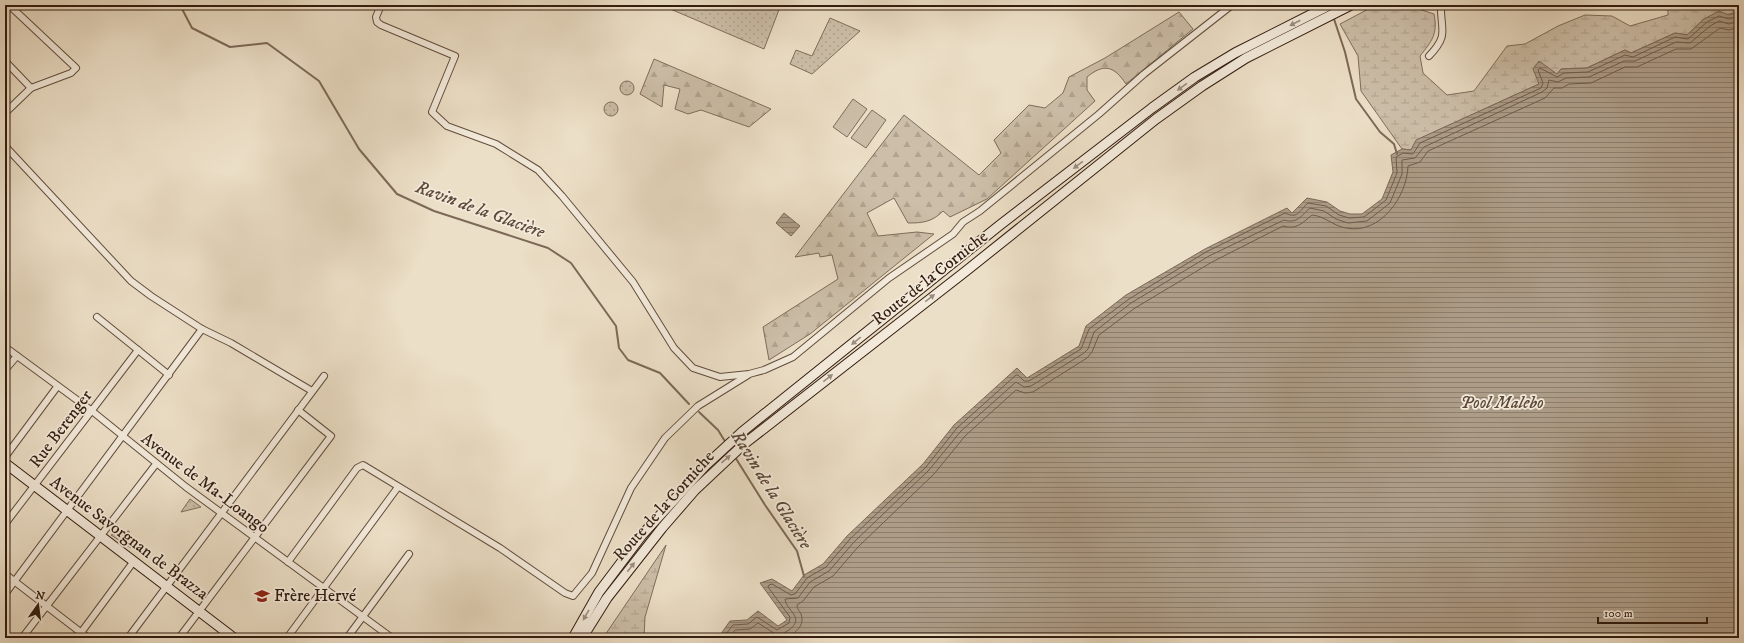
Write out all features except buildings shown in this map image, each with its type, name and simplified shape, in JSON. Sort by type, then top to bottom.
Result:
[{"type":"main road","name":"Route de la Corniche","points":[[573,638],[642,535],[705,466],[742,432],[1000,225],[1152,108],[1195,77],[1235,54],[1330,5]]},
{"type":"main road","name":"Route de la Corniche","points":[[582,638],[603,595],[695,490],[744,444],[966,271],[1156,119],[1202,86],[1246,58],[1351,5]]},
{"type":"main road","name":"Avenue Savorgnan de Brazza","points":[[5,463],[67,512],[199,610],[232,637]]},
{"type":"street","points":[[5,113],[32,88],[70,73],[76,68],[9,5]]},
{"type":"street","points":[[381,5],[376,17],[377,22],[381,25],[454,56],[432,112],[446,126],[496,144],[538,170],[562,196],[633,282],[674,348],[693,368],[720,377],[749,374],[764,370],[793,356],[889,278],[952,234],[963,222],[980,211],[1099,114],[1144,74],[1232,5]]},
{"type":"street","points":[[1429,56],[1437,48],[1444,33],[1439,6]]},
{"type":"street","points":[[5,61],[32,88]]},
{"type":"street","points":[[5,102],[10,107]]},
{"type":"street","points":[[5,146],[131,281],[150,296],[202,329],[231,343],[312,391]]},
{"type":"street","points":[[97,317],[169,375]]},
{"type":"street","points":[[5,594],[202,329]]},
{"type":"street","name":"Avenue de Ma-Loango","points":[[5,347],[57,387],[92,411],[121,437],[156,464],[392,638]]},
{"type":"street","name":"Rue Berenger","points":[[5,524],[35,487],[138,350]]},
{"type":"street","points":[[5,370],[16,356]]},
{"type":"street","points":[[288,562],[360,465],[366,466],[398,487],[500,548],[564,593],[573,596],[592,573],[631,488],[665,438],[698,406],[749,374]]},
{"type":"street","points":[[128,638],[166,585],[324,376]]},
{"type":"street","points":[[5,457],[57,387]]},
{"type":"street","points":[[179,638],[331,436],[298,410]]},
{"type":"street","points":[[22,638],[156,464]]},
{"type":"street","points":[[287,638],[323,587],[376,519],[398,487]]},
{"type":"street","points":[[347,638],[409,554]]},
{"type":"street","points":[[77,638],[134,561]]},
{"type":"street","points":[[5,574],[88,638]]},
{"type":"green space","points":[[661,5],[779,5],[780,7],[764,49]]},
{"type":"green space","points":[[1376,5],[1406,5],[1434,14],[1435,27],[1433,37],[1420,56],[1423,73],[1447,95],[1474,91],[1507,46],[1525,44],[1558,26],[1585,15],[1612,16],[1630,26],[1668,15],[1668,5],[1739,5],[1739,12],[1704,19],[1687,35],[1675,33],[1631,53],[1625,50],[1587,68],[1561,69],[1557,74],[1539,84],[1417,140],[1411,150],[1402,149],[1361,91],[1358,56],[1340,24]]},
{"type":"green space","points":[[1179,12],[1193,29],[1126,84],[1117,73],[1108,68],[1099,70],[1087,77],[1087,90],[1095,101],[987,199],[950,217],[943,211],[931,220],[918,223],[908,223],[894,198],[867,213],[878,236],[917,232],[934,234],[810,334],[769,360],[763,327],[838,279],[832,255],[820,257],[819,253],[795,257],[904,115],[979,175],[1001,153],[994,140],[1029,105],[1045,108],[1063,93],[1069,77],[1105,58]]},
{"type":"green space","points":[[830,18],[860,31],[812,74],[790,64],[796,50],[812,56]]},
{"type":"green space","points":[[654,59],[771,109],[749,127],[701,110],[688,114],[675,109],[680,89],[664,85],[662,107],[640,94]]},
{"type":"green space","points":[[627,81],[632,83],[634,88],[632,93],[627,95],[622,93],[620,88],[622,83]]},
{"type":"green space","points":[[853,99],[867,109],[847,137],[833,127]]},
{"type":"green space","points":[[611,102],[616,104],[618,109],[616,114],[611,116],[606,114],[604,109],[606,104]]},
{"type":"green space","points":[[872,110],[886,120],[866,148],[851,138]]},
{"type":"green space","points":[[190,499],[201,507],[181,512]]},
{"type":"green space","points":[[129,531],[131,548],[111,535]]},
{"type":"green space","points":[[666,545],[645,617],[644,638],[603,638]]},
{"type":"water","name":"Pool Malebo","points":[[1719,11],[1729,15],[1739,12],[1739,638],[718,638],[730,621],[747,620],[758,611],[778,626],[787,620],[760,583],[772,579],[792,591],[804,575],[823,564],[847,536],[923,464],[954,425],[1017,368],[1027,378],[1079,346],[1086,326],[1126,295],[1205,249],[1287,208],[1292,213],[1307,198],[1327,202],[1340,211],[1350,214],[1362,214],[1382,199],[1393,172],[1391,155],[1402,149],[1411,150],[1416,140],[1539,84],[1533,69],[1539,61],[1557,74],[1561,69],[1587,68],[1625,50],[1631,53],[1675,33],[1687,35],[1704,19]]},
{"type":"water","points":[[784,213],[800,226],[791,236],[776,223]]},
{"type":"waterway","name":"Ravin de la Glacière","points":[[180,5],[192,28],[230,47],[267,43],[319,81],[359,149],[397,194],[434,211],[548,248],[571,263],[616,326],[619,348],[628,360],[660,373],[689,404]]},
{"type":"waterway","points":[[1333,16],[1345,52],[1356,99],[1380,132],[1394,144],[1397,154]]},
{"type":"waterway","name":"Ravin de la Glacière","points":[[699,412],[718,430],[726,443]]},
{"type":"waterway","name":"Ravin de la Glacière","points":[[735,457],[765,505],[797,551],[804,576]]},
{"type":"place","name":"Frère Hervé","points":[[262,596]]}]
